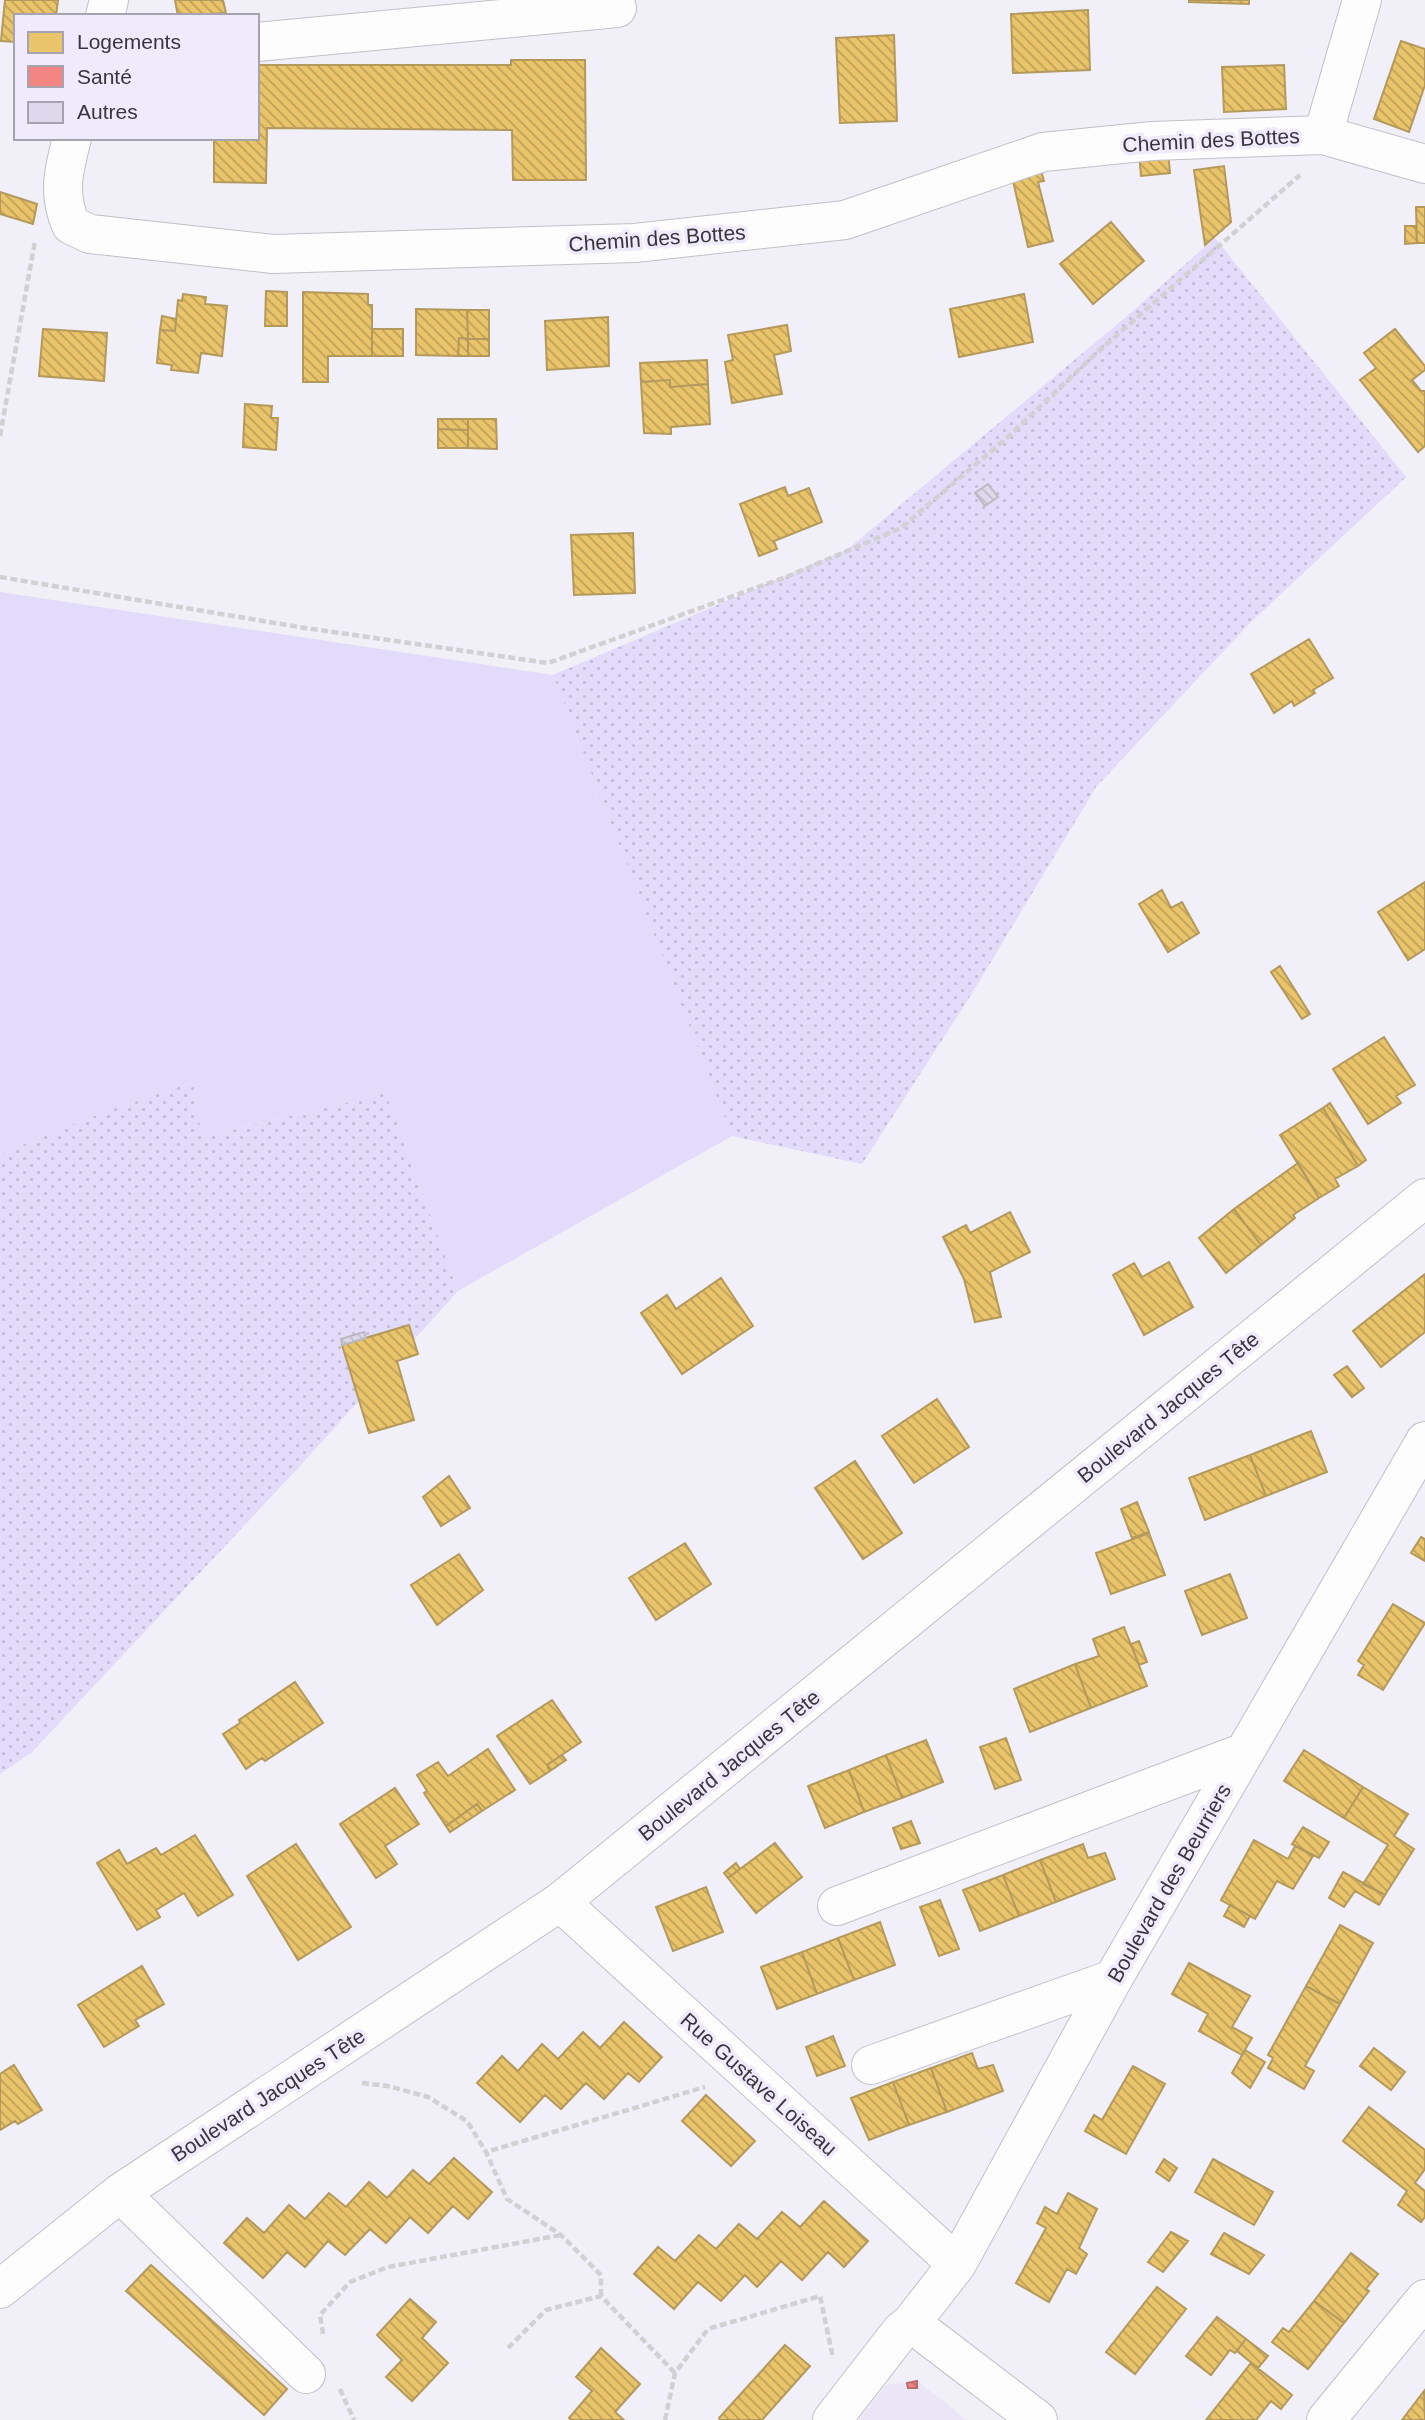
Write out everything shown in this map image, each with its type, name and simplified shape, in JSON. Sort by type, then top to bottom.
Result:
[{"type":"street","points":[[1322,135],[1362,0]]},
{"type":"street","points":[[259,42],[617,8]]},
{"type":"street","name":"Chemin des Bottes","points":[[65,211],[71,225],[90,234],[273,254],[635,243],[845,220],[1043,152],[1152,141],[1322,135],[1425,164]]},
{"type":"street","points":[[65,211],[62,180],[72,140]]},
{"type":"street","name":"Boulevard Jacques Tête","points":[[0,2289],[120,2193],[561,1902],[1425,1198]]},
{"type":"street","name":"Boulevard des Beurriers","points":[[832,2420],[957,2264],[1112,1979],[1425,1441]]},
{"type":"street","points":[[837,1906],[1245,1752]]},
{"type":"street","name":"Rue Gustave Loiseau","points":[[561,1902],[957,2264]]},
{"type":"street","points":[[871,2065],[1112,1979]]},
{"type":"street","points":[[120,2193],[323,2381]]},
{"type":"street","points":[[1326,2420],[1425,2299]]},
{"type":"street","points":[[911,2323],[1038,2420]]},
{"type":"path","points":[[0,577],[305,628],[548,663],[786,577],[901,528],[1009,436],[1092,357],[1313,163],[1322,135]]},
{"type":"path","points":[[0,436],[36,237],[65,211]]},
{"type":"path","points":[[486,2152],[709,2085],[733,2060]]},
{"type":"path","points":[[362,2083],[388,2086],[428,2097],[467,2121],[486,2152],[507,2199],[561,2235],[601,2275],[601,2296],[675,2373]]},
{"type":"path","points":[[324,2341],[320,2315],[350,2282],[388,2267],[561,2235]]},
{"type":"path","points":[[508,2348],[546,2310],[601,2296]]},
{"type":"path","points":[[665,2420],[675,2373],[708,2329],[820,2296],[833,2360],[861,2383]]},
{"type":"path","points":[[323,2381],[354,2420]]},
{"type":"shaded area","points":[[1215,238],[1406,477],[1249,624],[1096,787],[971,995],[862,1164],[732,1136],[553,675],[848,549],[1127,316]]},
{"type":"shaded area","points":[[0,592],[553,675],[732,1136],[458,1291],[386,1093],[202,1137],[193,1082],[101,1113],[0,1154]]},
{"type":"shaded area","points":[[193,1082],[202,1137],[386,1093],[458,1291],[299,1467],[32,1752],[0,1774],[0,1154],[101,1113]]},
{"type":"shaded area","points":[[917,2381],[967,2420],[859,2420],[886,2385]]},
{"type":"building: Logements","points":[[5,0],[58,0],[56,14],[14,14],[14,42],[1,41]]},
{"type":"building: Logements","points":[[175,0],[223,0],[226,13],[210,14],[178,14]]},
{"type":"building: Logements","points":[[1249,0],[1249,4],[1189,2]]},
{"type":"building: Logements","points":[[1088,10],[1090,70],[1013,73],[1011,14]]},
{"type":"building: Logements","points":[[894,35],[897,121],[840,123],[836,38]]},
{"type":"building: Logements","points":[[1401,41],[1425,49],[1425,85],[1409,132],[1374,119]]},
{"type":"building: Logements","points":[[511,60],[585,60],[586,180],[513,180],[512,130],[267,128],[266,183],[214,182],[214,140],[259,140],[259,65],[511,65]]},
{"type":"building: Logements","points":[[1284,65],[1286,109],[1224,112],[1222,67]]},
{"type":"building: Logements","points":[[1168,151],[1170,173],[1141,176],[1139,153]]},
{"type":"building: Logements","points":[[1039,164],[1044,181],[1038,182],[1053,241],[1028,247],[1011,172]]},
{"type":"building: Logements","points":[[1224,166],[1231,222],[1205,245],[1194,170]]},
{"type":"building: Logements","points":[[0,192],[37,204],[33,224],[0,214]]},
{"type":"building: Logements","points":[[1416,207],[1425,207],[1425,243],[1417,243]]},
{"type":"building: Logements","points":[[1111,222],[1144,261],[1093,304],[1060,264]]},
{"type":"building: Logements","points":[[1405,226],[1416,226],[1417,243],[1405,244]]},
{"type":"building: Logements","points":[[266,291],[287,292],[287,326],[265,326]]},
{"type":"building: Logements","points":[[303,292],[368,294],[368,305],[372,305],[372,356],[328,356],[328,382],[303,382]]},
{"type":"building: Logements","points":[[183,294],[206,297],[205,304],[227,306],[222,356],[201,353],[198,373],[171,370],[172,365],[157,363],[160,330],[175,331],[178,300],[182,301]]},
{"type":"building: Logements","points":[[1024,294],[1033,342],[959,357],[950,309]]},
{"type":"building: Logements","points":[[416,309],[467,310],[468,339],[459,338],[458,356],[416,355]]},
{"type":"building: Logements","points":[[467,310],[489,310],[489,339],[468,339]]},
{"type":"building: Logements","points":[[162,316],[176,319],[175,331],[160,330]]},
{"type":"building: Logements","points":[[608,317],[609,366],[547,370],[545,321]]},
{"type":"building: Logements","points":[[787,325],[791,351],[774,355],[782,394],[732,403],[725,362],[733,360],[728,335]]},
{"type":"building: Logements","points":[[43,329],[107,333],[104,381],[39,376]]},
{"type":"building: Logements","points":[[372,329],[403,329],[403,356],[372,356]]},
{"type":"building: Logements","points":[[1395,329],[1425,366],[1425,370],[1412,380],[1421,391],[1425,391],[1425,446],[1418,452],[1360,380],[1376,368],[1364,353]]},
{"type":"building: Logements","points":[[459,338],[468,339],[468,356],[458,356]]},
{"type":"building: Logements","points":[[468,339],[489,339],[489,356],[468,356]]},
{"type":"building: Logements","points":[[707,360],[708,384],[670,387],[670,380],[641,382],[640,363]]},
{"type":"building: Logements","points":[[670,380],[670,387],[708,384],[710,424],[671,427],[671,434],[644,433],[641,382]]},
{"type":"building: Logements","points":[[245,404],[272,406],[271,418],[278,418],[276,450],[243,447]]},
{"type":"building: Logements","points":[[438,419],[468,419],[468,430],[438,429]]},
{"type":"building: Logements","points":[[468,419],[496,419],[497,449],[468,448]]},
{"type":"building: Logements","points":[[438,429],[468,430],[468,448],[438,448]]},
{"type":"building: Logements","points":[[785,487],[788,496],[809,488],[822,522],[774,541],[777,549],[759,556],[740,504]]},
{"type":"building: Logements","points":[[633,533],[635,593],[574,595],[571,535]]},
{"type":"building: Logements","points":[[1309,639],[1333,678],[1294,706],[1292,701],[1274,713],[1251,674]]},
{"type":"building: Logements","points":[[1425,882],[1425,949],[1408,960],[1378,912]]},
{"type":"building: Logements","points":[[1162,890],[1171,908],[1182,902],[1199,933],[1168,952],[1139,904]]},
{"type":"building: Logements","points":[[1280,966],[1310,1014],[1302,1019],[1271,972]]},
{"type":"building: Logements","points":[[1384,1037],[1415,1085],[1396,1096],[1401,1103],[1368,1124],[1333,1069]]},
{"type":"building: Logements","points":[[1330,1103],[1366,1160],[1358,1166],[1323,1108]]},
{"type":"building: Logements","points":[[1323,1108],[1358,1166],[1335,1179],[1339,1186],[1319,1198],[1280,1135]]},
{"type":"building: Logements","points":[[1298,1163],[1319,1198],[1293,1215],[1295,1218],[1261,1245],[1234,1209]]},
{"type":"building: Logements","points":[[1234,1209],[1261,1245],[1226,1273],[1199,1238]]},
{"type":"building: Logements","points":[[1010,1212],[1030,1252],[990,1272],[1001,1317],[975,1322],[964,1279],[943,1237],[966,1225],[970,1233]]},
{"type":"building: Logements","points":[[1169,1262],[1193,1307],[1144,1335],[1113,1275],[1134,1263],[1142,1277]]},
{"type":"building: Logements","points":[[1425,1274],[1425,1332],[1381,1367],[1353,1331]]},
{"type":"building: Logements","points":[[721,1278],[753,1326],[682,1374],[641,1313],[667,1295],[676,1309]]},
{"type":"building: Logements","points":[[409,1325],[418,1354],[397,1361],[414,1420],[369,1433],[342,1345]]},
{"type":"building: Logements","points":[[1347,1366],[1364,1388],[1352,1397],[1334,1375]]},
{"type":"building: Logements","points":[[937,1399],[969,1447],[914,1483],[882,1436]]},
{"type":"building: Logements","points":[[1311,1431],[1327,1472],[1266,1496],[1250,1455]]},
{"type":"building: Logements","points":[[1250,1455],[1266,1496],[1205,1520],[1189,1478]]},
{"type":"building: Logements","points":[[855,1461],[902,1533],[863,1559],[815,1488]]},
{"type":"building: Logements","points":[[449,1476],[470,1508],[441,1526],[423,1497]]},
{"type":"building: Logements","points":[[1137,1502],[1149,1532],[1132,1538],[1121,1509]]},
{"type":"building: Logements","points":[[1149,1533],[1165,1575],[1111,1594],[1096,1553]]},
{"type":"building: Logements","points":[[1421,1537],[1425,1539],[1425,1561],[1411,1553]]},
{"type":"building: Logements","points":[[685,1543],[711,1584],[656,1620],[629,1578]]},
{"type":"building: Logements","points":[[459,1554],[483,1590],[437,1625],[411,1585]]},
{"type":"building: Logements","points":[[1230,1574],[1247,1618],[1202,1635],[1185,1591]]},
{"type":"building: Logements","points":[[1393,1604],[1425,1623],[1383,1690],[1358,1675],[1364,1665],[1358,1661]]},
{"type":"building: Logements","points":[[1124,1627],[1147,1686],[1091,1708],[1075,1664],[1099,1656],[1093,1639]]},
{"type":"building: Logements","points":[[1139,1641],[1147,1662],[1139,1665],[1131,1644]]},
{"type":"building: Logements","points":[[1075,1664],[1091,1708],[1030,1732],[1014,1689]]},
{"type":"building: Logements","points":[[295,1682],[323,1723],[265,1761],[262,1758],[246,1769],[223,1734]]},
{"type":"building: Logements","points":[[552,1700],[581,1742],[547,1765],[550,1771],[530,1784],[497,1736]]},
{"type":"building: Logements","points":[[1006,1738],[1021,1780],[995,1789],[980,1747]]},
{"type":"building: Logements","points":[[926,1740],[943,1782],[902,1798],[886,1755]]},
{"type":"building: Logements","points":[[488,1749],[515,1790],[482,1811],[477,1804],[446,1826],[424,1793],[427,1791],[417,1775],[438,1762],[448,1776]]},
{"type":"building: Logements","points":[[1304,1750],[1363,1787],[1344,1818],[1284,1781]]},
{"type":"building: Logements","points":[[562,1755],[566,1760],[550,1771],[547,1765]]},
{"type":"building: Logements","points":[[886,1755],[902,1798],[864,1812],[849,1770]]},
{"type":"building: Logements","points":[[849,1770],[864,1812],[825,1828],[808,1786]]},
{"type":"building: Logements","points":[[1363,1787],[1408,1814],[1394,1836],[1414,1849],[1385,1895],[1363,1884],[1388,1845],[1344,1818]]},
{"type":"building: Logements","points":[[395,1788],[419,1824],[385,1846],[397,1864],[376,1878],[340,1824]]},
{"type":"building: Logements","points":[[477,1804],[482,1811],[450,1832],[446,1826]]},
{"type":"building: Logements","points":[[911,1821],[920,1843],[901,1849],[893,1828]]},
{"type":"building: Logements","points":[[1303,1827],[1329,1842],[1319,1858],[1292,1844]]},
{"type":"building: Logements","points":[[195,1835],[233,1895],[198,1916],[184,1893],[156,1910],[160,1917],[137,1930],[97,1863],[119,1850],[127,1864],[156,1848],[161,1855]]},
{"type":"building: Logements","points":[[1254,1840],[1288,1859],[1295,1846],[1313,1856],[1293,1889],[1277,1881],[1255,1919],[1221,1900]]},
{"type":"building: Logements","points":[[775,1843],[802,1877],[756,1913],[728,1878]]},
{"type":"building: Logements","points":[[296,1844],[351,1927],[298,1960],[247,1876]]},
{"type":"building: Logements","points":[[1083,1844],[1088,1858],[1105,1853],[1115,1879],[1056,1902],[1040,1860]]},
{"type":"building: Logements","points":[[1040,1860],[1056,1902],[1019,1916],[1003,1875]]},
{"type":"building: Logements","points":[[736,1863],[740,1869],[728,1878],[724,1873]]},
{"type":"building: Logements","points":[[1343,1872],[1385,1895],[1379,1905],[1355,1891],[1344,1907],[1329,1898]]},
{"type":"building: Logements","points":[[1003,1875],[1019,1916],[980,1931],[963,1890]]},
{"type":"building: Logements","points":[[706,1887],[723,1932],[673,1951],[656,1907]]},
{"type":"building: Logements","points":[[940,1900],[959,1949],[939,1956],[920,1907]]},
{"type":"building: Logements","points":[[1230,1905],[1250,1916],[1244,1927],[1224,1916]]},
{"type":"building: Logements","points":[[880,1922],[895,1965],[854,1980],[838,1938]]},
{"type":"building: Logements","points":[[1340,1925],[1373,1943],[1340,2004],[1306,1986]]},
{"type":"building: Logements","points":[[838,1938],[854,1980],[817,1994],[802,1952]]},
{"type":"building: Logements","points":[[802,1952],[817,1994],[777,2009],[761,1967]]},
{"type":"building: Logements","points":[[1189,1963],[1250,1996],[1232,2027],[1252,2038],[1242,2055],[1199,2031],[1208,2014],[1172,1994]]},
{"type":"building: Logements","points":[[142,1966],[164,2004],[135,2020],[139,2026],[104,2047],[78,2005]]},
{"type":"building: Logements","points":[[1306,1986],[1340,2004],[1305,2066],[1314,2071],[1304,2089],[1268,2068],[1273,2058],[1268,2055]]},
{"type":"building: Logements","points":[[624,2022],[662,2057],[639,2082],[628,2073],[604,2099],[586,2083],[561,2109],[545,2095],[520,2122],[477,2083],[502,2056],[518,2071],[542,2044],[558,2059],[583,2032],[600,2048]]},
{"type":"building: Logements","points":[[833,2036],[845,2066],[817,2076],[806,2047]]},
{"type":"building: Logements","points":[[1374,2048],[1405,2072],[1391,2090],[1360,2066]]},
{"type":"building: Logements","points":[[1245,2050],[1265,2062],[1250,2088],[1232,2073]]},
{"type":"building: Logements","points":[[972,2053],[978,2069],[993,2065],[1003,2091],[947,2112],[931,2068]]},
{"type":"building: Logements","points":[[14,2065],[42,2110],[18,2124],[15,2121],[0,2130],[0,2074]]},
{"type":"building: Logements","points":[[1133,2066],[1165,2084],[1126,2154],[1085,2131],[1094,2115],[1102,2120]]},
{"type":"building: Logements","points":[[931,2068],[947,2112],[909,2125],[893,2082]]},
{"type":"building: Logements","points":[[893,2082],[909,2125],[869,2140],[851,2098]]},
{"type":"building: Logements","points":[[706,2095],[755,2141],[731,2166],[682,2121]]},
{"type":"building: Logements","points":[[1369,2107],[1425,2150],[1425,2169],[1415,2183],[1425,2191],[1425,2217],[1421,2222],[1398,2205],[1407,2191],[1343,2141]]},
{"type":"building: Logements","points":[[454,2158],[492,2192],[468,2219],[453,2206],[428,2233],[410,2217],[386,2243],[370,2229],[345,2255],[328,2241],[305,2267],[287,2252],[263,2278],[224,2243],[247,2218],[264,2233],[289,2205],[305,2219],[329,2193],[346,2207],[369,2182],[387,2198],[413,2170],[429,2184]]},
{"type":"building: Logements","points":[[1164,2159],[1177,2168],[1169,2181],[1156,2172]]},
{"type":"building: Logements","points":[[1213,2159],[1273,2192],[1254,2225],[1195,2192]]},
{"type":"building: Logements","points":[[1068,2193],[1097,2209],[1079,2248],[1087,2254],[1076,2274],[1067,2269],[1049,2302],[1016,2283],[1046,2228],[1037,2223],[1045,2207],[1057,2214]]},
{"type":"building: Logements","points":[[824,2201],[868,2241],[844,2267],[828,2252],[802,2280],[781,2261],[757,2287],[745,2275],[721,2301],[698,2282],[674,2309],[634,2274],[658,2247],[675,2261],[699,2235],[716,2249],[739,2224],[757,2239],[782,2212],[800,2227]]},
{"type":"building: Logements","points":[[1171,2232],[1188,2241],[1163,2272],[1148,2262]]},
{"type":"building: Logements","points":[[1224,2233],[1264,2255],[1249,2274],[1211,2254]]},
{"type":"building: Logements","points":[[1351,2253],[1378,2274],[1366,2289],[1369,2291],[1344,2323],[1314,2301]]},
{"type":"building: Logements","points":[[151,2265],[287,2389],[264,2415],[126,2291]]},
{"type":"building: Logements","points":[[1157,2287],[1186,2309],[1135,2374],[1106,2352]]},
{"type":"building: Logements","points":[[410,2299],[436,2322],[422,2338],[448,2363],[412,2401],[386,2377],[402,2360],[377,2335]]},
{"type":"building: Logements","points":[[1314,2301],[1344,2323],[1308,2369],[1272,2342],[1283,2328],[1289,2332]]},
{"type":"building: Logements","points":[[1217,2317],[1246,2339],[1235,2353],[1230,2350],[1211,2375],[1186,2356]]},
{"type":"building: Logements","points":[[1246,2339],[1268,2356],[1258,2368],[1237,2351]]},
{"type":"building: Logements","points":[[785,2345],[810,2366],[762,2420],[720,2420],[719,2418]]},
{"type":"building: Logements","points":[[601,2348],[640,2384],[615,2412],[624,2420],[571,2420],[569,2418],[592,2391],[576,2377]]},
{"type":"building: Logements","points":[[1251,2363],[1292,2395],[1281,2409],[1271,2401],[1256,2420],[1206,2420]]},
{"type":"building: Logements","points":[[1424,2391],[1425,2420],[1402,2420]]},
{"type":"building: Santé","points":[[917,2381],[917,2388],[908,2388],[907,2383]]},
{"type":"building: Autres","points":[[988,484],[998,497],[985,506],[975,493]]},
{"type":"building: Autres","points":[[364,1332],[366,1338],[342,1345],[341,1339]]}]
